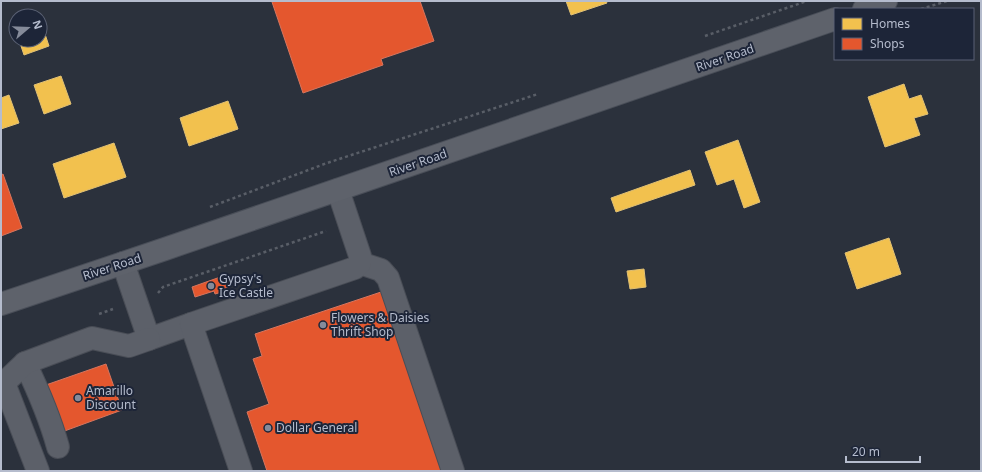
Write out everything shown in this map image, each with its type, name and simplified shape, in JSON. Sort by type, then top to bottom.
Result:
[{"type":"main road","points":[[867,8],[886,1]]},
{"type":"main road","name":"River Road","points":[[1,304],[834,19]]},
{"type":"lane","points":[[38,471],[4,384],[25,363],[92,338],[129,346],[355,268],[360,263],[360,256],[338,190]]},
{"type":"lane","points":[[123,263],[149,339]]},
{"type":"lane","points":[[360,263],[380,270],[388,278],[453,471]]},
{"type":"lane","points":[[191,324],[241,471]]},
{"type":"lane","points":[[25,363],[36,386],[54,432],[58,448]]},
{"type":"path","points":[[703,37],[807,1]]},
{"type":"path","points":[[924,8],[947,1]]},
{"type":"path","points":[[206,208],[335,161],[544,92]]},
{"type":"path","points":[[98,314],[158,293],[163,287],[194,276],[329,230],[333,230],[335,232],[350,227]]},
{"type":"building: Homes","points":[[566,1],[606,1],[607,3],[571,15]]},
{"type":"building: Homes","points":[[22,48],[43,48],[24,55]]},
{"type":"building: Homes","points":[[61,76],[71,104],[44,114],[34,85]]},
{"type":"building: Homes","points":[[904,84],[909,99],[921,95],[928,114],[914,118],[920,135],[885,147],[868,97]]},
{"type":"building: Homes","points":[[9,95],[19,123],[1,129],[1,98]]},
{"type":"building: Homes","points":[[228,101],[238,129],[189,146],[180,118]]},
{"type":"building: Homes","points":[[738,140],[760,202],[744,208],[734,179],[717,185],[705,152]]},
{"type":"building: Homes","points":[[114,143],[126,177],[64,198],[53,164]]},
{"type":"building: Homes","points":[[690,170],[695,185],[616,212],[611,198]]},
{"type":"building: Homes","points":[[889,238],[901,274],[857,289],[845,253]]},
{"type":"building: Homes","points":[[644,269],[646,287],[630,289],[627,271]]},
{"type":"building: Shops","points":[[420,1],[434,41],[381,59],[383,65],[303,93],[272,2]]},
{"type":"building: Shops","points":[[3,174],[22,228],[1,236],[1,175]]},
{"type":"building: Shops","name":"Gypsy's Ice Castle","points":[[226,275],[231,286],[221,290],[222,292],[215,294],[214,291],[195,297],[192,287]]},
{"type":"building: Shops","points":[[384,291],[447,471],[267,471],[247,412],[269,404],[253,359],[262,356],[255,334]]},
{"type":"building: Shops","points":[[106,364],[122,410],[59,433],[43,386]]},
{"type":"place","name":"Gypsy's Ice Castle","points":[[211,286]]},
{"type":"place","name":"Flowers & Daisies Thrift Shop","points":[[323,325]]},
{"type":"place","name":"Amarillo Discount","points":[[78,398]]},
{"type":"place","name":"Dollar General","points":[[268,428]]}]
